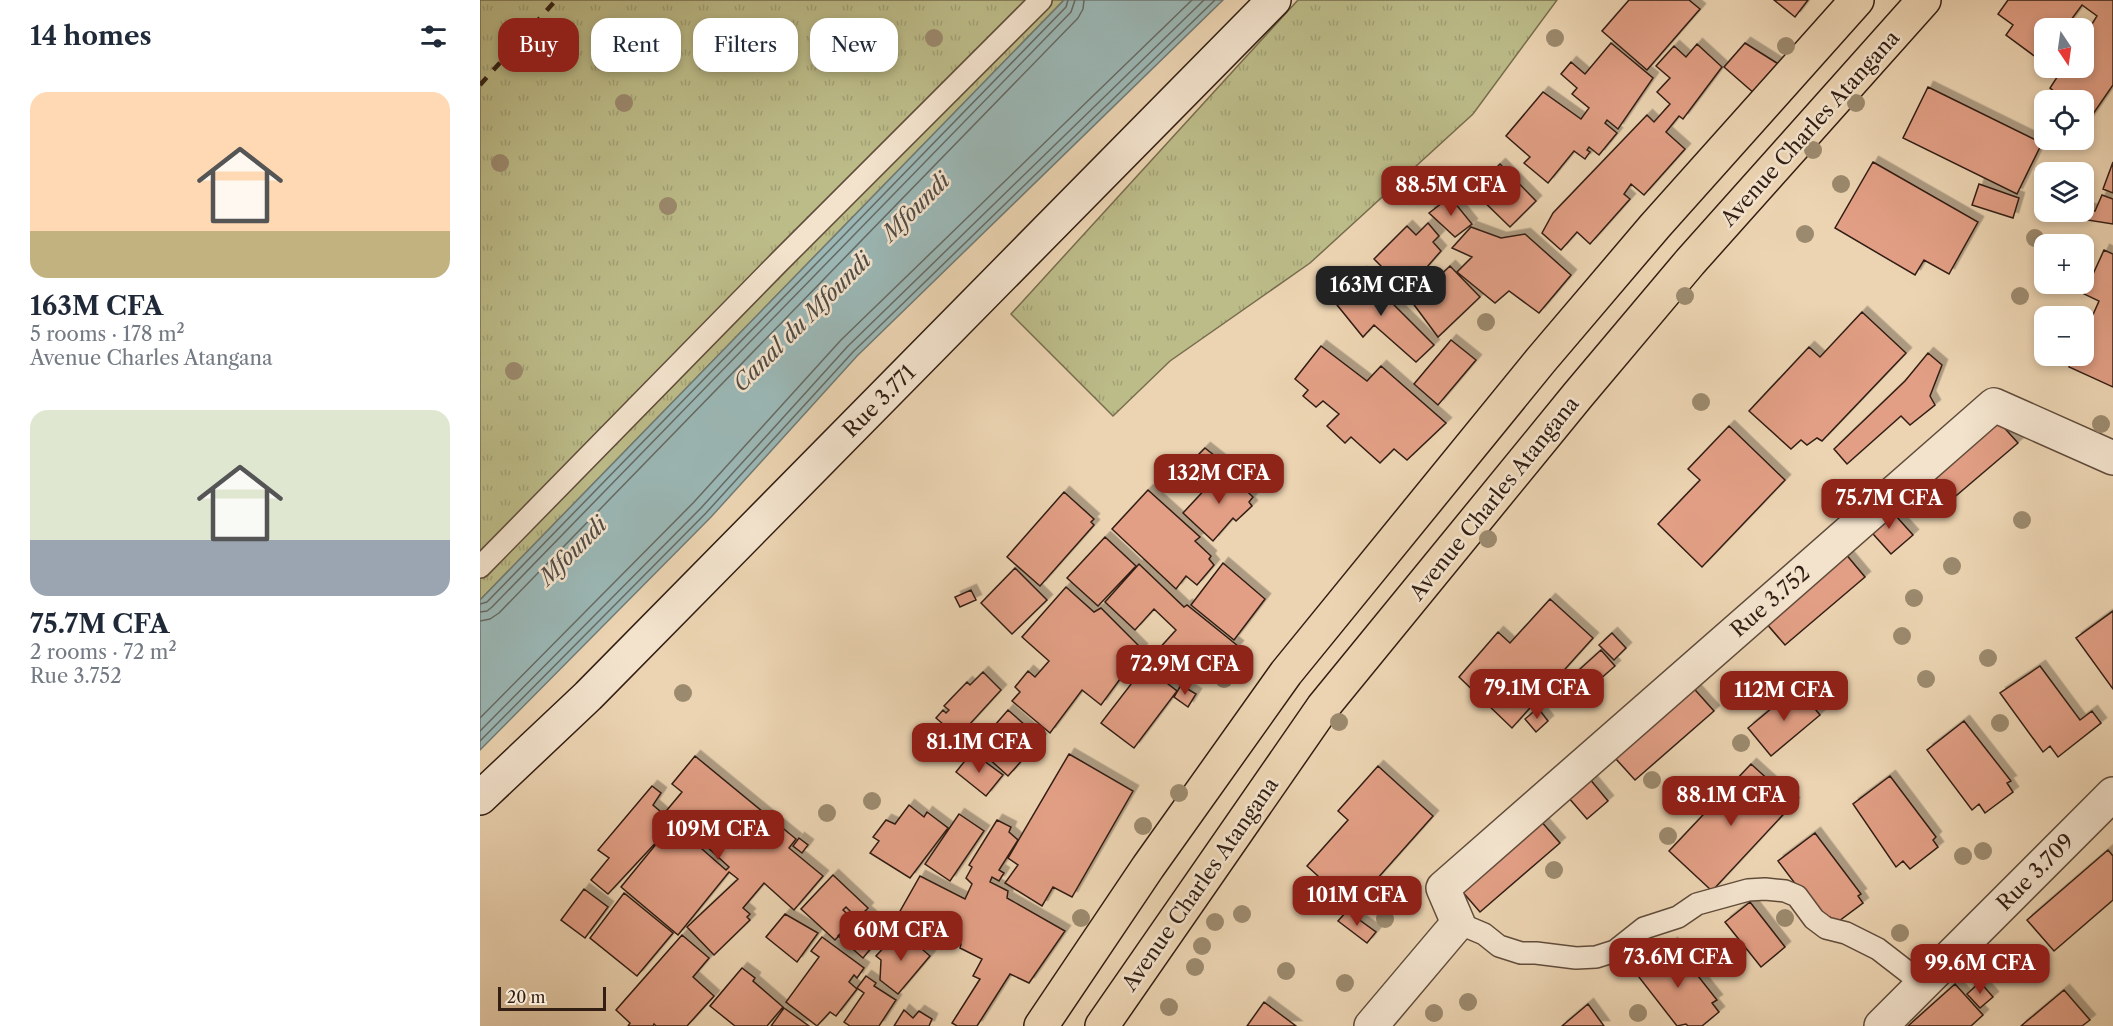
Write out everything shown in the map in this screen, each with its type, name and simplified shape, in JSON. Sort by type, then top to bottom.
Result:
[{"type":"main road","points":[[1041,1026],[1148,867],[1286,673],[1549,351],[1655,226],[1857,0]]},
{"type":"main road","name":"Avenue Charles Atangana","points":[[1102,1026],[1323,707],[1690,262],[1924,0]]},
{"type":"street","name":"Rue 3.771","points":[[480,798],[596,687],[1274,0]]},
{"type":"street","name":"Rue 3.752","points":[[1458,924],[1443,888],[1994,405],[2113,458]]},
{"type":"street","name":"Rue 3.709","points":[[1881,1026],[2113,794]]},
{"type":"street","points":[[1371,1026],[1458,924]]},
{"type":"lane","points":[[480,567],[771,270],[1041,0]]},
{"type":"lane","points":[[1458,924],[1484,934],[1499,946],[1521,953],[1576,958],[1596,957],[1615,951],[1644,927],[1678,917],[1697,904],[1748,890],[1785,891],[1797,896],[1814,919],[1826,928],[1846,933],[1878,949],[1909,973],[1924,979],[1934,979],[2006,918],[2113,815]]},
{"type":"green space","points":[[480,0],[1064,0],[480,600]]},
{"type":"green space","points":[[1298,0],[1557,0],[1473,114],[1310,263],[1170,361],[1113,416],[1011,314]]},
{"type":"water","points":[[1064,0],[1223,0],[857,356],[711,517],[480,750],[480,600]]},
{"type":"building","points":[[1629,0],[1689,0],[1700,9],[1647,70],[1602,31]]},
{"type":"building","points":[[1774,0],[1808,0],[1795,17]]},
{"type":"building","points":[[2008,0],[2113,0],[2113,85],[2094,113],[2094,90],[2053,90],[2050,88],[2056,78],[2094,78],[2094,21],[2097,16],[2082,5],[2072,18],[2034,18],[2034,56],[2006,35],[2013,25],[1998,14]]},
{"type":"building","points":[[1611,43],[1653,78],[1618,129],[1607,120],[1605,123],[1617,133],[1599,155],[1589,147],[1587,150],[1590,152],[1585,159],[1574,151],[1548,183],[1524,163],[1530,157],[1506,136],[1543,92],[1581,119],[1589,108],[1572,94],[1577,88],[1561,74],[1571,62],[1585,74]]},
{"type":"building","points":[[1745,43],[1780,65],[1755,94],[1724,67]]},
{"type":"building","points":[[1697,44],[1722,67],[1683,119],[1679,116],[1666,132],[1685,149],[1644,195],[1631,184],[1624,194],[1630,199],[1590,244],[1577,232],[1561,250],[1542,233],[1553,213],[1647,115],[1654,122],[1670,104],[1657,92],[1670,78],[1656,66],[1674,46],[1686,57]]},
{"type":"building","points":[[1928,87],[2034,139],[2034,150],[2039,150],[2017,194],[1903,138]]},
{"type":"building","points":[[1873,162],[1978,222],[1949,274],[1924,260],[1915,275],[1835,228]]},
{"type":"building","points":[[2113,162],[2113,193],[2103,189]]},
{"type":"building","points":[[1500,164],[1536,201],[1510,227],[1473,191]]},
{"type":"building","points":[[1979,184],[2019,198],[2013,218],[1972,205]]},
{"type":"building","points":[[2102,195],[2113,199],[2113,224],[2094,221],[2095,211]]},
{"type":"building","points":[[1450,197],[1472,224],[1455,237],[1429,213]]},
{"type":"building","points":[[1428,223],[1439,236],[1433,242],[1441,251],[1406,291],[1374,259],[1407,226],[1416,235]]},
{"type":"building","points":[[1471,227],[1501,238],[1525,234],[1571,275],[1539,313],[1509,291],[1495,303],[1457,272],[1472,257],[1452,248]]},
{"type":"building","points":[[2104,250],[2113,254],[2113,387],[2069,367],[2094,366],[2094,312],[2099,301],[2084,294],[2094,294],[2094,272]]},
{"type":"building","points":[[1450,266],[1480,297],[1438,337],[1412,302]]},
{"type":"building","points":[[1361,272],[1434,345],[1416,362],[1374,325],[1363,337],[1333,300]]},
{"type":"building","points":[[1862,312],[1906,353],[1822,441],[1817,438],[1807,445],[1801,440],[1791,449],[1749,411],[1809,347],[1820,357]]},
{"type":"building","points":[[1451,340],[1476,360],[1438,405],[1414,384]]},
{"type":"building","points":[[1321,346],[1367,381],[1381,366],[1446,423],[1407,460],[1394,449],[1380,463],[1351,437],[1345,443],[1327,426],[1339,414],[1323,401],[1316,407],[1303,396],[1308,390],[1295,379]]},
{"type":"building","points":[[1928,353],[1942,365],[1930,396],[1935,405],[1910,425],[1901,416],[1847,464],[1834,449],[1905,381]]},
{"type":"building","points":[[1990,412],[2018,443],[1937,512],[1910,481]]},
{"type":"building","points":[[1729,426],[1785,480],[1702,567],[1658,524],[1700,480],[1688,469]]},
{"type":"building","points":[[1205,448],[1220,460],[1209,471],[1195,458]]},
{"type":"building","points":[[1224,469],[1253,497],[1249,502],[1252,506],[1236,521],[1233,518],[1213,541],[1183,513]]},
{"type":"building","points":[[1148,490],[1200,537],[1195,541],[1211,556],[1209,559],[1214,565],[1197,585],[1186,576],[1176,589],[1112,529]]},
{"type":"building","points":[[1064,492],[1094,519],[1091,522],[1094,525],[1040,586],[1007,557]]},
{"type":"building","points":[[1887,506],[1913,535],[1891,554],[1865,525]]},
{"type":"building","points":[[1105,537],[1136,566],[1098,606],[1067,578]]},
{"type":"building","points":[[1839,546],[1865,577],[1785,645],[1759,615]]},
{"type":"building","points":[[1223,563],[1265,599],[1234,640],[1191,605]]},
{"type":"building","points":[[1139,564],[1184,607],[1187,605],[1238,646],[1218,669],[1203,655],[1185,676],[1157,651],[1176,630],[1154,609],[1135,630],[1105,602]]},
{"type":"building","points":[[1015,568],[1047,600],[1012,634],[981,603]]},
{"type":"building","points":[[1066,587],[1094,612],[1101,608],[1142,649],[1101,705],[1082,690],[1050,733],[1012,701],[1020,692],[1015,687],[1028,671],[1035,677],[1049,661],[1022,637]]},
{"type":"building","points":[[971,590],[976,600],[960,607],[955,597]]},
{"type":"building","points":[[1550,599],[1593,638],[1512,728],[1459,677],[1498,632],[1510,643]]},
{"type":"building","points":[[2113,611],[2113,689],[2076,638]]},
{"type":"building","points":[[1612,633],[1626,648],[1614,660],[1599,645]]},
{"type":"building","points":[[1601,650],[1615,666],[1573,703],[1559,688]]},
{"type":"building","points":[[1145,666],[1177,691],[1134,748],[1101,723]]},
{"type":"building","points":[[2040,666],[2080,720],[2092,711],[2101,723],[2058,757],[2050,746],[2043,752],[2000,693]]},
{"type":"building","points":[[983,672],[1001,690],[958,737],[936,718],[943,710],[946,713],[949,710],[944,706],[967,682],[970,685]]},
{"type":"building","points":[[1688,682],[1714,711],[1635,780],[1606,748]]},
{"type":"building","points":[[1181,685],[1196,694],[1188,707],[1174,697]]},
{"type":"building","points":[[1797,687],[1820,715],[1771,756],[1748,728]]},
{"type":"building","points":[[1538,708],[1548,721],[1536,732],[1525,719]]},
{"type":"building","points":[[1008,710],[1041,739],[1008,776],[976,747]]},
{"type":"building","points":[[1964,721],[2011,781],[2007,783],[2013,792],[1985,813],[1979,804],[1972,810],[1927,750]]},
{"type":"building","points":[[972,752],[1003,775],[986,796],[956,772]]},
{"type":"building","points":[[1069,754],[1133,791],[1072,897],[1053,887],[1042,906],[1005,883],[1018,865],[1008,858]]},
{"type":"building","points":[[695,756],[796,839],[789,848],[823,876],[794,910],[764,883],[743,908],[750,914],[747,917],[750,920],[714,955],[687,927],[738,879],[729,872],[678,935],[621,887],[657,843],[662,848],[678,828],[726,870],[729,867],[667,810],[682,792],[672,784]]},
{"type":"building","points":[[1751,764],[1794,803],[1712,891],[1669,851]]},
{"type":"building","points":[[1378,766],[1433,816],[1352,907],[1307,866],[1348,820],[1338,811]]},
{"type":"building","points":[[1584,772],[1608,801],[1587,819],[1562,790]]},
{"type":"building","points":[[1890,776],[1936,837],[1933,840],[1938,847],[1910,869],[1903,861],[1896,867],[1853,804]]},
{"type":"building","points":[[652,786],[661,793],[653,805],[674,823],[608,894],[591,880],[609,858],[598,850]]},
{"type":"building","points":[[909,805],[924,817],[927,812],[948,828],[910,878],[870,853],[879,841],[873,837],[886,820],[895,824]]},
{"type":"building","points":[[1533,812],[1560,843],[1480,912],[1454,882]]},
{"type":"building","points":[[959,814],[984,831],[950,881],[925,864]]},
{"type":"building","points":[[997,820],[1011,827],[1009,832],[1018,840],[999,870],[1004,873],[999,881],[992,877],[990,882],[1008,891],[1007,898],[1065,931],[1029,983],[1010,974],[977,1026],[957,1026],[952,1023],[980,979],[973,976],[982,959],[960,948],[961,944],[899,913],[920,876],[965,899],[972,884],[966,878],[972,867],[969,865]]},
{"type":"building","points":[[1815,833],[1861,894],[1858,896],[1863,903],[1835,924],[1830,917],[1824,922],[1778,861]]},
{"type":"building","points":[[799,838],[808,845],[802,853],[793,846]]},
{"type":"building","points":[[2108,850],[2113,856],[2113,900],[2054,951],[2027,920]]},
{"type":"building","points":[[833,875],[868,908],[858,919],[846,907],[843,910],[854,920],[835,940],[801,909]]},
{"type":"building","points":[[584,889],[608,907],[585,938],[561,920]]},
{"type":"building","points":[[624,893],[673,933],[637,976],[590,938]]},
{"type":"building","points":[[1750,902],[1785,947],[1761,967],[1725,922]]},
{"type":"building","points":[[846,907],[858,919],[865,911],[886,930],[863,958],[838,936],[854,920],[843,910]]},
{"type":"building","points":[[1347,911],[1376,932],[1367,943],[1338,921]]},
{"type":"building","points":[[785,914],[818,933],[797,962],[766,937]]},
{"type":"building","points":[[900,930],[930,956],[898,994],[880,980],[881,960],[876,956]]},
{"type":"building","points":[[682,935],[709,958],[693,977],[714,996],[687,1026],[656,1026],[654,1024],[653,1026],[628,1026],[630,1023],[616,1010]]},
{"type":"building","points":[[822,937],[864,968],[857,978],[854,975],[849,982],[857,989],[836,1016],[830,1012],[817,1026],[786,1002],[819,957],[811,951]]},
{"type":"building","points":[[1672,943],[1717,1000],[1712,1003],[1719,1012],[1702,1026],[1686,1024],[1677,1026],[1635,972]]},
{"type":"building","points":[[742,968],[755,978],[753,981],[783,1007],[767,1026],[735,1026],[710,1006]]},
{"type":"building","points":[[866,976],[876,983],[874,986],[896,1000],[879,1026],[850,1026],[844,1022],[864,993],[857,988]]},
{"type":"building","points":[[1980,982],[1993,997],[1980,1008],[1967,994]]},
{"type":"building","points":[[1955,984],[1983,1015],[1971,1026],[1908,1026]]},
{"type":"building","points":[[2064,990],[2090,1020],[2082,1026],[2021,1026]]},
{"type":"building","points":[[1264,1002],[1296,1026],[1247,1026]]},
{"type":"building","points":[[1588,1004],[1604,1026],[1562,1026]]},
{"type":"building","points":[[784,1008],[809,1026],[771,1026]]},
{"type":"building","points":[[904,1010],[913,1018],[919,1011],[932,1019],[929,1026],[894,1026]]},
{"type":"railway","points":[[480,85],[556,0]]},
{"type":"water label","name":"Mfoundi","points":[[916,207]]},
{"type":"water label","name":"Canal du Mfoundi","points":[[802,322]]},
{"type":"water label","name":"Mfoundi","points":[[573,551]]}]
